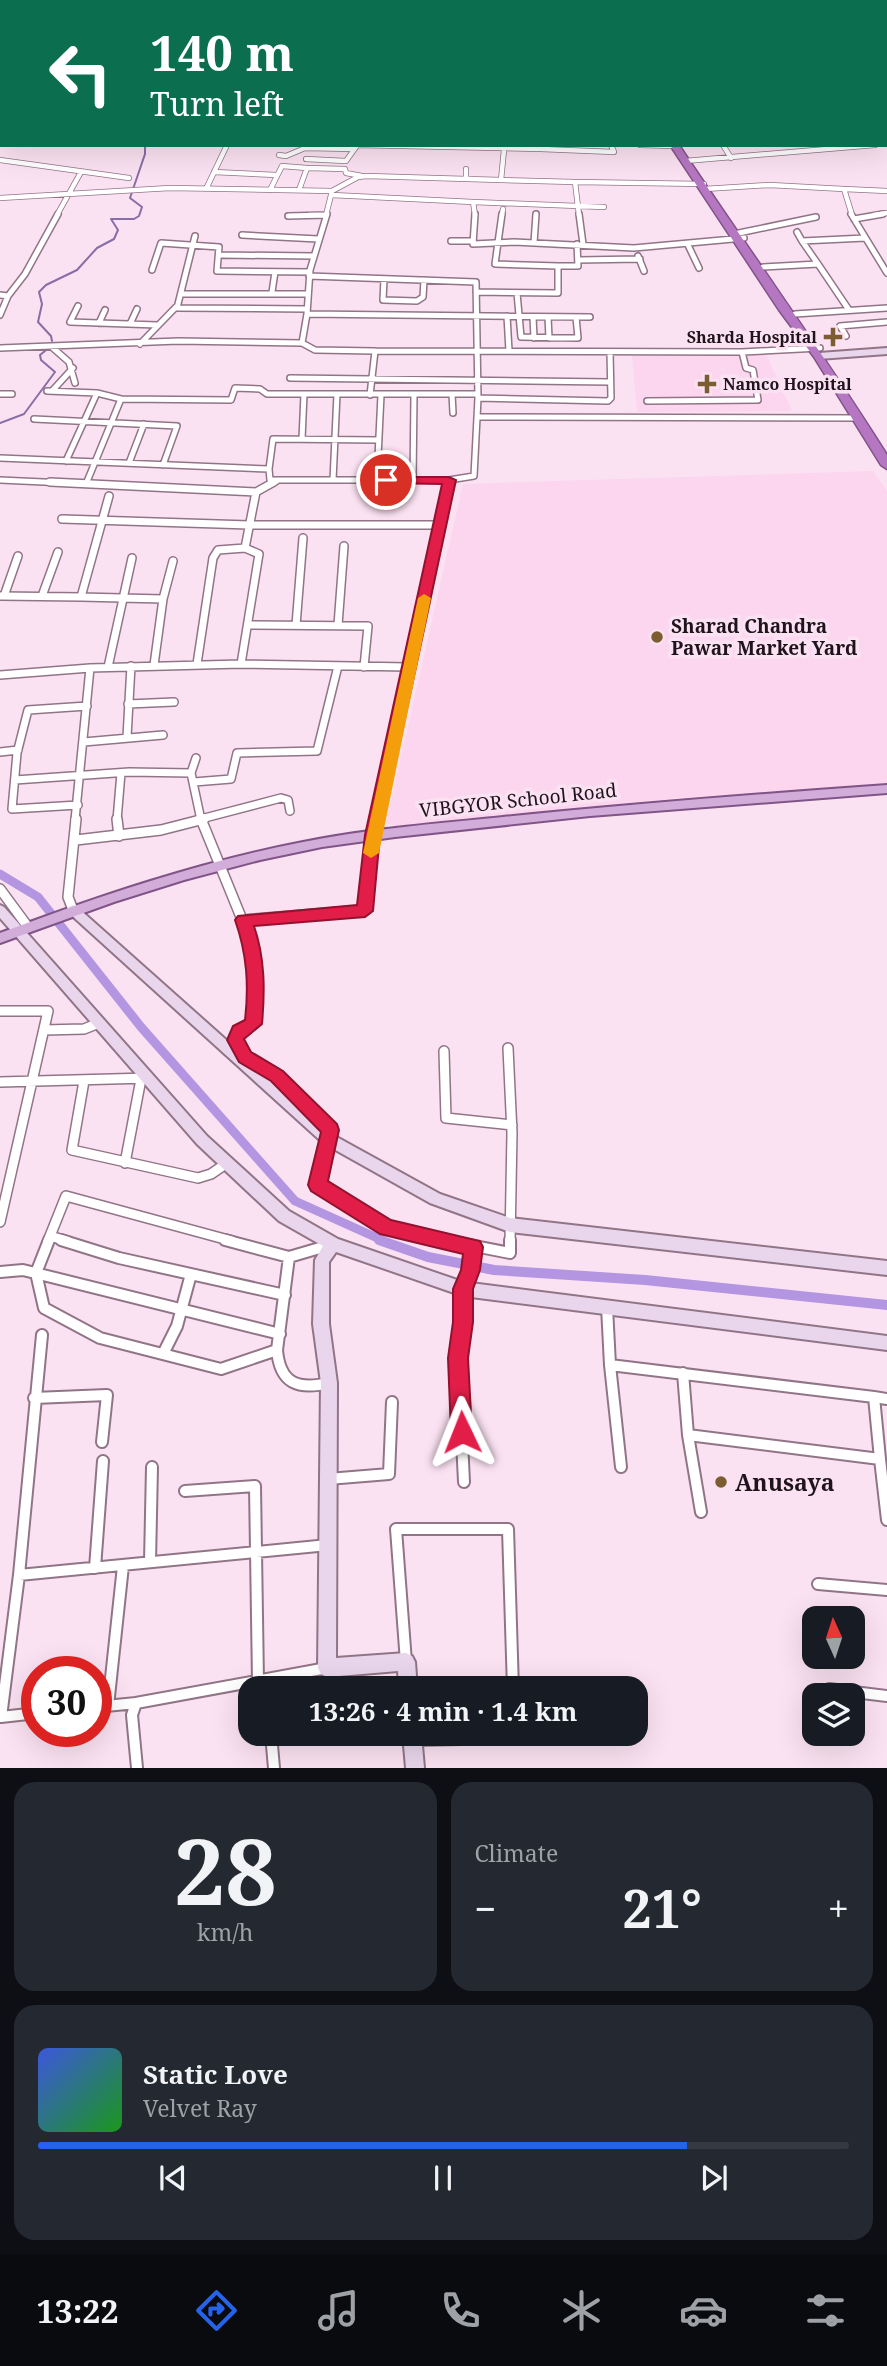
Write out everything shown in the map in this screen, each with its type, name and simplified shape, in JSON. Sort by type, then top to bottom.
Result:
[{"type":"highway","points":[[676,147],[689,161]]},
{"type":"highway","points":[[682,147],[739,236],[887,449]]},
{"type":"highway","points":[[739,236],[763,267],[802,328]]},
{"type":"highway","points":[[821,354],[887,465]]},
{"type":"main road","name":"VIBGYOR School Road","points":[[0,938],[20,925],[64,909],[218,862],[374,830],[887,781]]},
{"type":"main road","name":"VIBGYOR School Road","points":[[678,800],[887,789]]},
{"type":"street","points":[[206,188],[226,147]]},
{"type":"street","points":[[279,155],[286,156],[304,147],[504,150],[541,147],[614,152],[612,147]]},
{"type":"street","points":[[306,159],[346,161],[355,147]]},
{"type":"street","points":[[570,147],[574,150]]},
{"type":"street","points":[[724,147],[731,158]]},
{"type":"street","points":[[796,147],[799,152]]},
{"type":"street","points":[[689,161],[832,147]]},
{"type":"street","points":[[501,180],[504,150]]},
{"type":"street","points":[[270,190],[286,156]]},
{"type":"street","points":[[0,160],[129,178]]},
{"type":"street","points":[[282,166],[345,169],[346,173],[365,176],[706,186],[770,185],[887,191]]},
{"type":"street","points":[[299,190],[307,168]]},
{"type":"street","points":[[466,169],[466,179]]},
{"type":"street","points":[[0,315],[8,296],[25,274],[81,172]]},
{"type":"street","points":[[214,172],[277,176]]},
{"type":"street","points":[[302,343],[309,274],[332,193],[365,176]]},
{"type":"street","points":[[503,209],[495,264],[578,266],[581,222],[575,205],[578,197],[575,182]]},
{"type":"street","points":[[0,198],[206,188],[299,190],[473,202],[604,207]]},
{"type":"street","points":[[844,188],[848,208],[887,273]]},
{"type":"street","points":[[473,202],[477,221],[472,234],[473,242]]},
{"type":"street","points":[[854,219],[887,213]]},
{"type":"street","points":[[534,243],[537,214]]},
{"type":"street","points":[[288,216],[326,215]]},
{"type":"street","points":[[451,241],[634,248],[688,245],[816,218]]},
{"type":"street","points":[[797,232],[849,310]]},
{"type":"street","points":[[242,235],[318,239]]},
{"type":"street","points":[[140,344],[147,332],[176,307],[195,236]]},
{"type":"street","points":[[802,241],[865,238]]},
{"type":"street","points":[[152,270],[161,243],[192,244],[219,247],[221,255],[217,271],[476,282],[478,396],[474,476],[413,481],[270,480],[268,469],[273,439],[379,440]]},
{"type":"street","points":[[688,245],[699,268]]},
{"type":"street","points":[[634,248],[644,271]]},
{"type":"street","points":[[221,255],[314,256]]},
{"type":"street","points":[[578,260],[640,259]]},
{"type":"street","points":[[763,267],[818,264]]},
{"type":"street","points":[[476,292],[558,293],[558,266]]},
{"type":"street","points":[[272,292],[275,272]]},
{"type":"street","points":[[384,279],[383,300],[417,301],[423,298],[424,280]]},
{"type":"street","points":[[517,293],[521,337],[578,338],[576,317]]},
{"type":"street","points":[[181,294],[307,294]]},
{"type":"street","points":[[0,295],[8,296]]},
{"type":"street","points":[[78,306],[70,322],[158,325]]},
{"type":"street","points":[[176,307],[590,317]]},
{"type":"street","points":[[795,314],[887,308]]},
{"type":"street","points":[[130,324],[137,309]]},
{"type":"street","points":[[99,323],[105,310]]},
{"type":"street","points":[[507,316],[509,351]]},
{"type":"street","points":[[533,317],[534,338]]},
{"type":"street","points":[[548,317],[549,338]]},
{"type":"street","points":[[846,336],[840,326],[887,322]]},
{"type":"street","points":[[0,348],[178,341],[302,343],[316,350],[375,351],[887,353]]},
{"type":"street","points":[[50,346],[64,354],[73,368],[75,383]]},
{"type":"street","points":[[370,395],[375,351]]},
{"type":"street","points":[[73,368],[49,391],[97,393],[121,399],[231,400],[235,388],[260,389],[267,394],[452,394],[608,401],[611,398],[610,352]]},
{"type":"street","points":[[647,401],[758,400],[752,370],[746,368],[742,352]]},
{"type":"street","points":[[290,378],[609,382]]},
{"type":"street","points":[[66,461],[97,393]]},
{"type":"street","points":[[0,394],[12,394]]},
{"type":"street","points":[[302,439],[304,394]]},
{"type":"street","points":[[333,480],[337,394]]},
{"type":"street","points":[[452,394],[453,413]]},
{"type":"street","points":[[378,457],[381,395]]},
{"type":"street","points":[[413,481],[414,395]]},
{"type":"street","points":[[86,484],[121,399]]},
{"type":"street","points":[[477,417],[860,418]]},
{"type":"street","points":[[34,419],[177,426],[163,465]]},
{"type":"street","points":[[129,463],[145,424]]},
{"type":"street","points":[[0,458],[268,469]]},
{"type":"street","points":[[0,480],[256,492],[280,480]]},
{"type":"street","points":[[243,920],[365,911],[374,830],[449,480]]},
{"type":"street","points":[[245,548],[256,492]]},
{"type":"street","points":[[81,597],[109,496]]},
{"type":"street","points":[[62,519],[249,525],[441,525]]},
{"type":"street","points":[[296,625],[303,538]]},
{"type":"street","points":[[338,625],[344,546]]},
{"type":"street","points":[[197,664],[213,558],[218,550],[245,548],[258,554],[241,664]]},
{"type":"street","points":[[42,596],[58,552]]},
{"type":"street","points":[[18,556],[2,596],[163,599]]},
{"type":"street","points":[[108,667],[121,598],[132,558]]},
{"type":"street","points":[[154,665],[163,599],[173,561]]},
{"type":"street","points":[[248,625],[368,626],[364,667]]},
{"type":"street","points":[[0,675],[197,664],[408,667]]},
{"type":"street","points":[[194,782],[232,779],[237,753],[317,751],[338,666]]},
{"type":"street","points":[[127,737],[131,667]]},
{"type":"street","points":[[90,668],[76,840],[64,909],[328,1139],[435,1199],[510,1226],[887,1268]]},
{"type":"street","points":[[128,704],[174,702]]},
{"type":"street","points":[[78,805],[12,809],[18,750],[27,710],[87,706]]},
{"type":"street","points":[[84,742],[163,735]]},
{"type":"street","points":[[0,752],[18,750]]},
{"type":"street","points":[[196,758],[191,773],[201,820],[254,949],[254,1024],[240,1031],[235,1040],[245,1057],[277,1076],[330,1130],[318,1185],[387,1228],[473,1251],[510,1253],[512,1125],[508,1048]]},
{"type":"street","points":[[119,836],[117,821],[121,773]]},
{"type":"street","points":[[15,780],[81,774],[191,773]]},
{"type":"street","points":[[76,840],[119,836],[201,820],[281,799],[288,800],[290,811]]},
{"type":"street","points":[[0,889],[20,925],[144,1079],[202,1140],[284,1216],[333,1244],[463,1289],[887,1343]]},
{"type":"street","points":[[0,910],[20,925]]},
{"type":"street","points":[[0,1011],[48,1011],[0,1222]]},
{"type":"street","points":[[44,1030],[84,1029],[99,1023]]},
{"type":"street","points":[[444,1051],[446,1118],[512,1125]]},
{"type":"street","points":[[0,1082],[144,1079]]},
{"type":"street","points":[[125,1163],[144,1079]]},
{"type":"street","points":[[84,1081],[72,1150],[198,1178],[211,1174],[227,1163]]},
{"type":"street","points":[[0,1174],[11,1174]]},
{"type":"street","points":[[277,1350],[221,1369],[100,1338],[44,1308],[36,1273],[66,1196],[289,1257],[333,1244]]},
{"type":"street","points":[[50,1236],[119,1258],[285,1295]]},
{"type":"street","points":[[327,1668],[329,1383],[321,1324],[322,1260],[333,1244]]},
{"type":"street","points":[[464,1482],[458,1358],[463,1322],[463,1289],[473,1251]]},
{"type":"street","points":[[289,1257],[277,1350],[283,1373],[297,1386],[305,1388],[329,1383]]},
{"type":"street","points":[[0,1272],[23,1270],[280,1334]]},
{"type":"street","points":[[163,1354],[181,1310],[191,1274]]},
{"type":"street","points":[[607,1307],[621,1467]]},
{"type":"street","points":[[21,1715],[1,1718],[19,1575],[42,1335]]},
{"type":"street","points":[[610,1365],[887,1399]]},
{"type":"street","points":[[682,1373],[688,1435],[701,1512]]},
{"type":"street","points":[[34,1398],[107,1395],[102,1441]]},
{"type":"street","points":[[874,1397],[887,1520]]},
{"type":"street","points":[[328,1479],[389,1474],[392,1402]]},
{"type":"street","points":[[688,1435],[880,1460]]},
{"type":"street","points":[[95,1568],[103,1461]]},
{"type":"street","points":[[150,1562],[152,1467]]},
{"type":"street","points":[[186,1491],[255,1486],[260,1676]]},
{"type":"street","points":[[407,1676],[396,1529],[508,1529],[513,1676]]},
{"type":"street","points":[[19,1575],[328,1545]]},
{"type":"street","points":[[110,1656],[123,1566]]},
{"type":"street","points":[[818,1584],[887,1590]]},
{"type":"street","points":[[295,1676],[327,1668],[406,1662]]},
{"type":"street","points":[[112,1706],[238,1688]]},
{"type":"street","points":[[865,1693],[887,1696]]},
{"type":"street","points":[[136,1703],[132,1715],[137,1768]]},
{"type":"street","points":[[272,1746],[274,1768]]},
{"type":"street","points":[[413,1746],[415,1768]]},
{"type":"shaded area","name":"Namco Hospital","points":[[766,354],[792,411],[637,412],[632,356]]},
{"type":"shaded area","name":"Sharad Chandra Pawar Market Yard","points":[[873,471],[887,491],[887,784],[678,798],[396,826],[386,823],[463,484]]},
{"type":"waterway","points":[[52,341],[51,336],[38,322],[42,304],[39,292],[46,285],[77,270],[97,248],[114,239],[118,230],[111,219],[134,219],[139,216],[142,207],[130,198],[145,147]]},
{"type":"waterway","points":[[0,423],[24,414],[55,372],[41,360],[40,355],[45,351]]},
{"type":"waterway","points":[[0,874],[38,897],[141,1027],[295,1201],[384,1241]]},
{"type":"waterway","points":[[379,1240],[428,1257],[494,1270],[645,1280],[887,1305]]},
{"type":"slow traffic","points":[[371,853],[374,826],[424,598]]},
{"type":"place","name":"Sharda Hospital","points":[[833,337]]},
{"type":"place","name":"Namco Hospital","points":[[707,384]]},
{"type":"place","name":"Sharad Chandra Pawar Market Yard","points":[[657,637]]},
{"type":"place","name":"Anusaya","points":[[721,1482]]},
{"type":"route","points":[[386,480],[449,480],[373,835],[365,911],[243,920],[254,949],[254,1024],[240,1031],[235,1040],[245,1057],[277,1076],[330,1130],[318,1185],[387,1228],[474,1247],[463,1289],[463,1322],[458,1358],[462,1432]]}]
